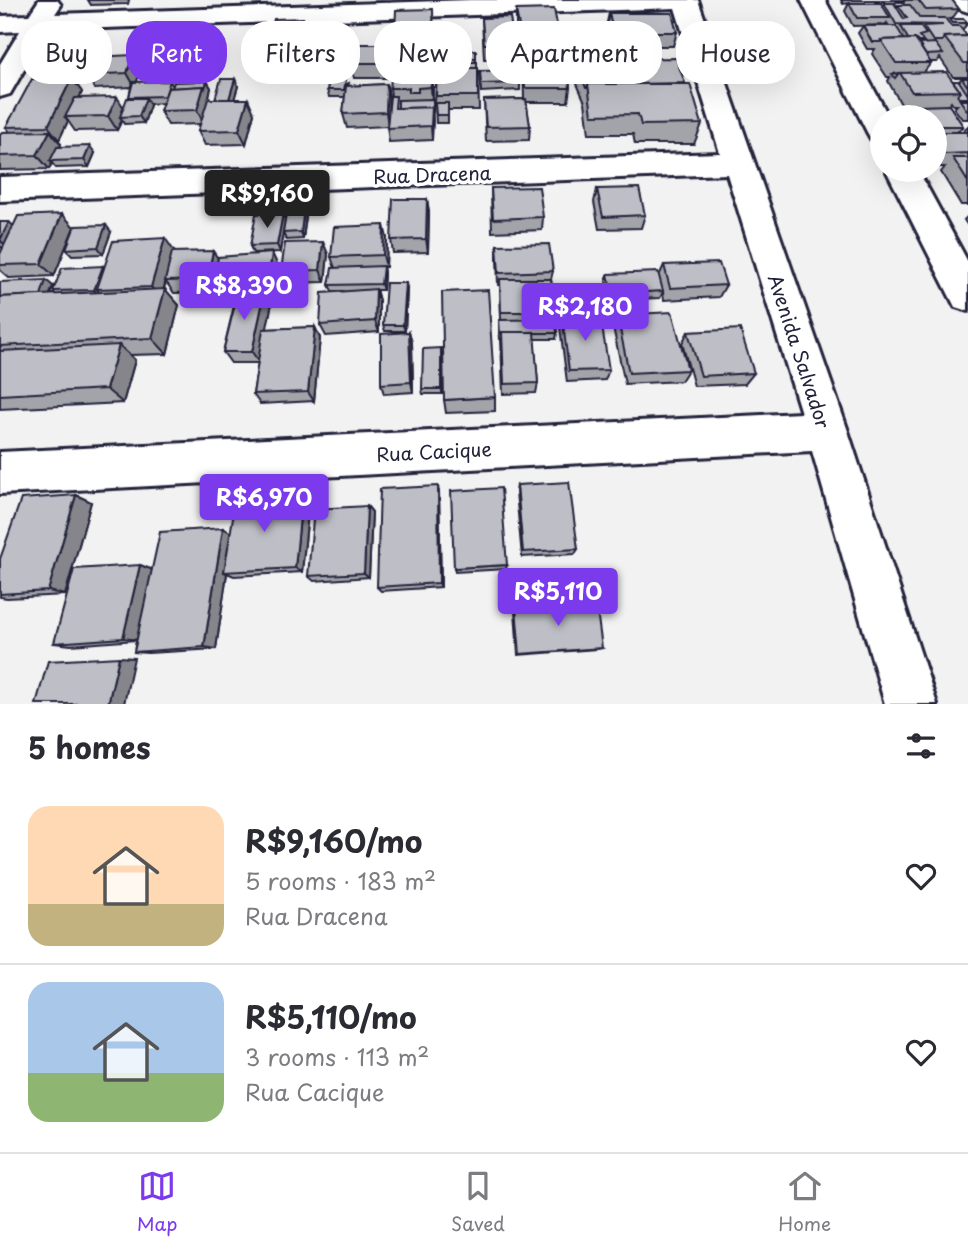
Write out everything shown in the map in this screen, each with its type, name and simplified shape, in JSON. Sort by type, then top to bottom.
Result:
[{"type":"street","points":[[38,21],[51,0]]},
{"type":"street","points":[[93,21],[685,0]]},
{"type":"street","name":"Avenida Salvador","points":[[685,0],[827,431],[911,704]]},
{"type":"street","points":[[813,0],[870,109]]},
{"type":"street","points":[[965,0],[968,4]]},
{"type":"street","points":[[0,24],[21,23]]},
{"type":"street","points":[[0,88],[21,51]]},
{"type":"street","name":"Rua Dracena","points":[[0,189],[737,163]]},
{"type":"street","points":[[908,182],[968,296]]},
{"type":"street","name":"Rua Cacique","points":[[0,473],[827,431]]},
{"type":"building","points":[[918,0],[952,0],[959,9],[926,10]]},
{"type":"building","points":[[849,3],[881,3],[890,18],[857,18]]},
{"type":"building","points":[[884,3],[894,3],[904,19],[907,18],[898,5],[910,5],[920,18],[945,18],[951,26],[959,26],[967,36],[944,37],[942,41],[933,41],[923,26],[943,25],[896,24]]},
{"type":"building","points":[[433,9],[433,21],[395,21],[396,10]]},
{"type":"building","points":[[554,9],[556,21],[518,21],[516,10]]},
{"type":"building","points":[[609,13],[672,13],[676,32],[662,32],[662,21],[611,21]]},
{"type":"building","points":[[510,17],[511,21],[486,21],[484,44],[482,18]]},
{"type":"building","points":[[303,18],[302,21],[274,19]]},
{"type":"building","points":[[949,19],[964,19],[968,23],[952,23]]},
{"type":"building","points":[[863,26],[896,26],[904,39],[872,42]]},
{"type":"building","points":[[901,26],[920,26],[926,34],[919,36],[924,42],[908,39]]},
{"type":"building","points":[[968,36],[968,63],[964,63],[944,37]]},
{"type":"building","points":[[915,39],[931,63],[896,63],[881,40]]},
{"type":"building","points":[[935,43],[943,54],[926,55],[919,44]]},
{"type":"building","points":[[360,44],[374,44],[374,63],[360,63]]},
{"type":"building","points":[[472,50],[476,50],[476,58],[472,58]]},
{"type":"building","points":[[126,55],[126,73],[112,74],[112,56]]},
{"type":"building","points":[[662,58],[676,58],[676,83],[662,83]]},
{"type":"building","points":[[472,68],[478,68],[478,96],[436,96],[436,84],[472,84]]},
{"type":"building","points":[[480,71],[486,71],[486,84],[481,84]]},
{"type":"building","points":[[946,72],[960,91],[912,92],[900,73]]},
{"type":"building","points":[[227,79],[235,79],[229,99],[215,99],[220,84],[227,84]]},
{"type":"building","points":[[953,81],[959,81],[968,98],[959,98],[957,95],[960,91]]},
{"type":"building","points":[[29,84],[69,84],[48,126],[6,127]]},
{"type":"building","points":[[132,84],[169,84],[165,96],[129,97]]},
{"type":"building","points":[[173,84],[206,84],[205,88],[172,88]]},
{"type":"building","points":[[328,84],[345,84],[344,90],[327,90]]},
{"type":"building","points":[[387,84],[386,112],[343,114],[346,86]]},
{"type":"building","points":[[390,84],[431,84],[431,87],[418,88],[418,92],[409,92],[409,88],[390,88]]},
{"type":"building","points":[[525,84],[570,84],[570,88],[525,88]]},
{"type":"building","points":[[588,84],[690,84],[702,124],[641,125],[638,114],[592,115]]},
{"type":"building","points":[[204,86],[197,110],[160,111],[168,88]]},
{"type":"building","points":[[390,96],[396,96],[395,108],[432,107],[431,126],[387,128]]},
{"type":"building","points":[[117,97],[108,116],[65,117],[75,98]]},
{"type":"building","points":[[127,98],[146,98],[139,116],[120,117]]},
{"type":"building","points":[[208,99],[248,99],[239,130],[198,131]]},
{"type":"building","points":[[433,99],[433,113],[432,107],[398,108],[398,100]]},
{"type":"building","points":[[526,99],[530,126],[486,127],[484,100]]},
{"type":"building","points":[[960,100],[968,100],[968,112]]},
{"type":"building","points":[[435,103],[448,103],[448,115],[436,115]]},
{"type":"building","points":[[949,105],[963,126],[947,126]]},
{"type":"building","points":[[50,131],[37,155],[0,156],[2,132]]},
{"type":"building","points":[[947,132],[968,132],[968,153],[947,154]]},
{"type":"building","points":[[90,146],[84,160],[50,161],[57,147]]},
{"type":"building","points":[[953,158],[968,158],[968,182]]},
{"type":"building","points":[[539,187],[543,217],[493,219],[491,188]]},
{"type":"building","points":[[639,188],[645,215],[603,217],[597,189]]},
{"type":"building","points":[[393,199],[427,199],[426,239],[391,240]]},
{"type":"building","points":[[305,201],[301,232],[283,233],[288,202]]},
{"type":"building","points":[[283,213],[277,245],[250,246],[256,214]]},
{"type":"building","points":[[62,214],[41,264],[0,265],[0,254],[18,216]]},
{"type":"building","points":[[0,222],[9,222],[0,240]]},
{"type":"building","points":[[106,225],[98,247],[66,249],[75,226]]},
{"type":"building","points":[[384,225],[383,255],[331,257],[334,227]]},
{"type":"building","points":[[165,238],[151,287],[97,289],[113,241]]},
{"type":"building","points":[[323,242],[320,270],[281,271],[285,243]]},
{"type":"building","points":[[549,244],[553,271],[499,273],[497,245]]},
{"type":"building","points":[[213,251],[207,280],[165,281],[172,252]]},
{"type":"building","points":[[272,253],[268,283],[213,287],[218,257]]},
{"type":"building","points":[[719,263],[726,285],[670,288],[664,265]]},
{"type":"building","points":[[103,266],[94,290],[53,291],[62,268]]},
{"type":"building","points":[[383,266],[381,284],[329,285],[332,268]]},
{"type":"building","points":[[658,272],[663,291],[612,294],[608,274]]},
{"type":"building","points":[[500,279],[551,279],[555,312],[501,312]]},
{"type":"building","points":[[46,280],[41,295],[0,297],[0,282]]},
{"type":"building","points":[[386,283],[406,283],[403,325],[383,325]]},
{"type":"building","points":[[165,289],[152,338],[0,346],[0,297]]},
{"type":"building","points":[[376,289],[375,321],[320,325],[322,293]]},
{"type":"building","points":[[488,290],[495,397],[444,400],[442,292]]},
{"type":"building","points":[[238,292],[265,292],[252,352],[223,352]]},
{"type":"building","points":[[672,312],[688,370],[629,373],[617,315]]},
{"type":"building","points":[[600,314],[609,370],[569,371],[562,315]]},
{"type":"building","points":[[556,319],[557,333],[500,333],[499,320]]},
{"type":"building","points":[[315,327],[308,392],[253,394],[263,329]]},
{"type":"building","points":[[740,329],[754,373],[701,376],[688,332]]},
{"type":"building","points":[[409,332],[411,382],[381,384],[381,334]]},
{"type":"building","points":[[502,332],[534,332],[538,383],[504,384]]},
{"type":"building","points":[[119,345],[106,389],[0,395],[0,351]]},
{"type":"building","points":[[441,348],[441,389],[422,389],[423,349]]},
{"type":"building","points":[[569,482],[578,549],[523,552],[517,485]]},
{"type":"building","points":[[438,486],[439,583],[377,587],[380,489]]},
{"type":"building","points":[[501,488],[507,565],[454,568],[451,491]]},
{"type":"building","points":[[76,495],[48,591],[0,594],[0,559],[21,499]]},
{"type":"building","points":[[302,496],[295,568],[224,572],[236,499]]},
{"type":"building","points":[[367,506],[364,573],[308,576],[314,509]]},
{"type":"building","points":[[223,528],[204,647],[134,652],[160,532]]},
{"type":"building","points":[[140,565],[123,638],[54,643],[74,569]]},
{"type":"building","points":[[596,603],[602,648],[520,654],[516,608]]},
{"type":"building","points":[[119,657],[108,704],[36,704],[48,661]]}]
